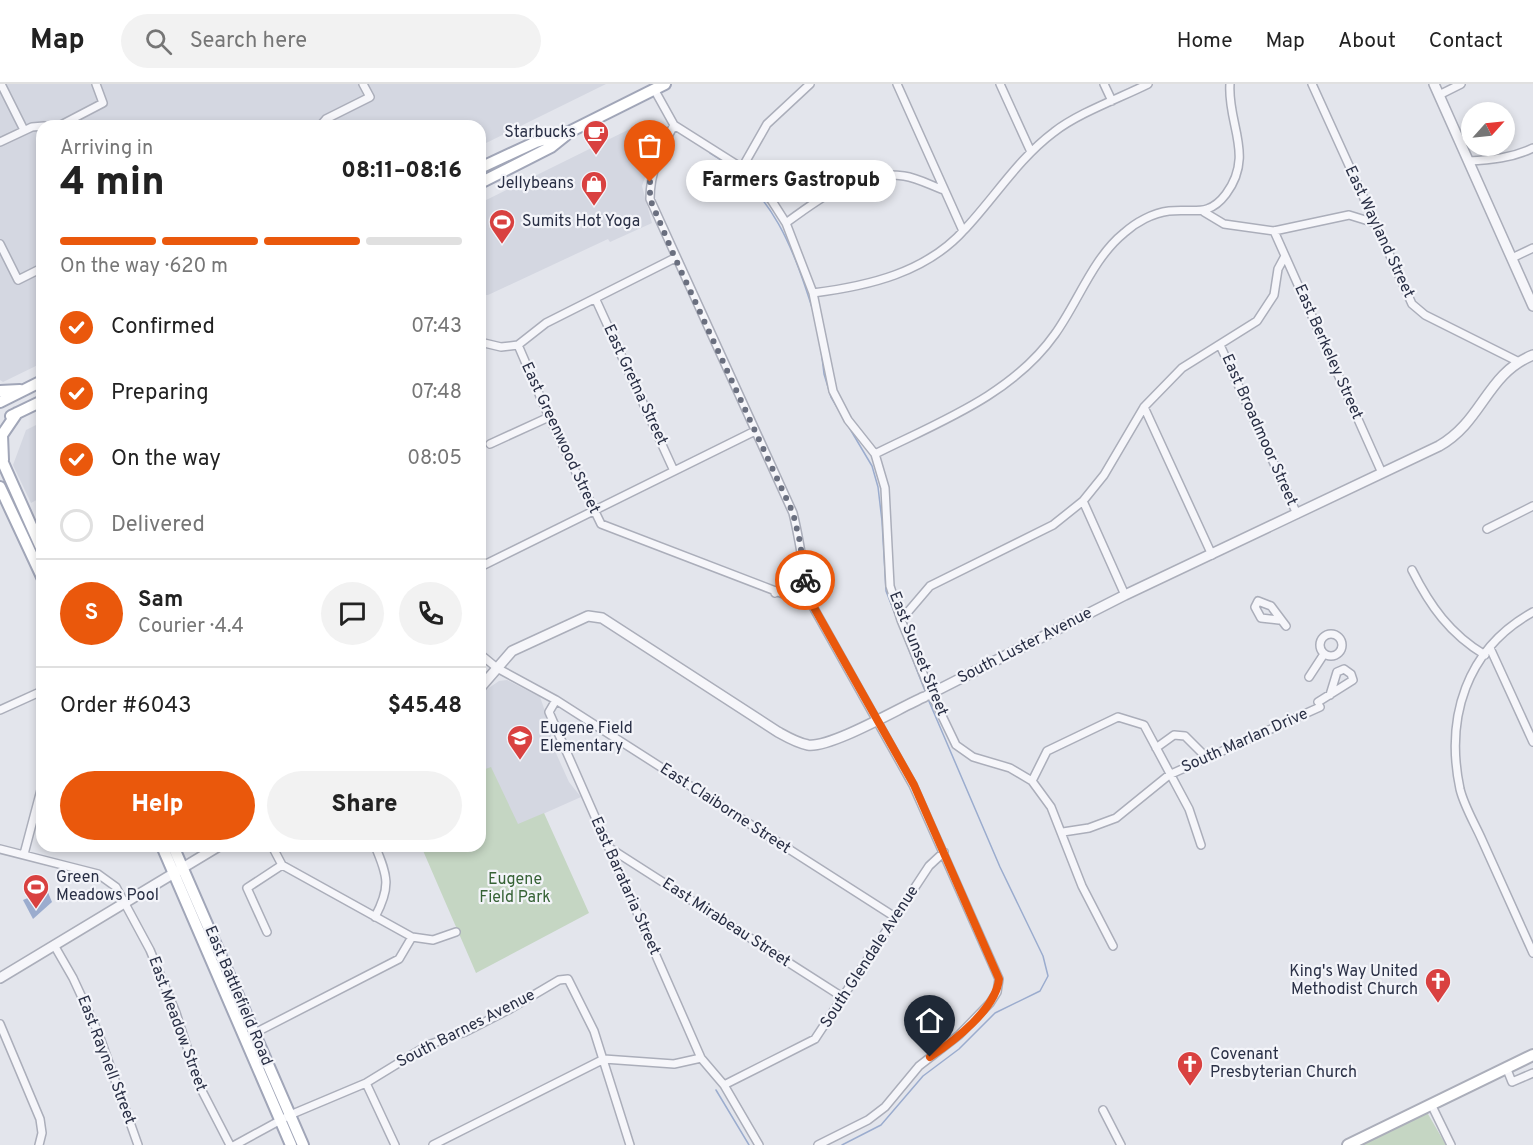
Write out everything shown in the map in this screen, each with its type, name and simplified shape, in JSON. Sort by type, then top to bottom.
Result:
[{"type":"main road","points":[[486,165],[536,142],[569,132],[653,87],[665,84]]},
{"type":"main road","points":[[486,180],[551,147],[569,132]]},
{"type":"main road","points":[[0,402],[36,384]]},
{"type":"main road","points":[[0,391],[29,388]]},
{"type":"main road","points":[[0,422],[36,404]]},
{"type":"main road","points":[[17,413],[2,435],[2,460],[36,541]]},
{"type":"main road","points":[[0,487],[36,543]]},
{"type":"main road","name":"East Battlefield Road","points":[[166,852],[178,871],[285,1118],[303,1145]]},
{"type":"main road","name":"East Battlefield Road","points":[[174,852],[178,871]]},
{"type":"main road","points":[[1348,1145],[1533,1054]]},
{"type":"main road","name":"East Battlefield Road","points":[[285,1118],[291,1145]]},
{"type":"street","points":[[1,84],[24,130]]},
{"type":"street","points":[[70,120],[103,103],[96,84]]},
{"type":"street","points":[[325,120],[370,97],[363,84]]},
{"type":"street","points":[[742,168],[767,124],[797,93],[810,84]]},
{"type":"street","points":[[897,84],[963,231]]},
{"type":"street","points":[[1000,84],[1031,152]]},
{"type":"street","points":[[1104,84],[1112,101]]},
{"type":"street","points":[[813,293],[854,288],[893,277],[929,258],[963,231],[1031,152],[1055,130],[1148,84]]},
{"type":"street","points":[[1204,212],[1226,195],[1236,176],[1239,164],[1241,152],[1230,84]]},
{"type":"street","name":"East Wayland Street","points":[[1312,84],[1412,304],[1425,315],[1517,361]]},
{"type":"street","points":[[1434,84],[1533,306]]},
{"type":"street","points":[[1438,95],[1461,84]]},
{"type":"street","name":"East Sunset Street","points":[[653,87],[674,125],[742,168],[772,201],[786,223],[813,293],[833,391],[849,420],[875,454],[885,488],[890,586],[928,695],[956,745],[973,757],[1010,768],[1032,781],[1051,807],[1063,832],[1082,886],[1113,946]]},
{"type":"street","points":[[674,125],[661,149],[650,182],[650,199],[793,513],[800,542],[803,570],[812,604],[914,785],[999,979],[998,992],[990,1003],[959,1035],[919,1066],[885,1107],[868,1120],[818,1145]]},
{"type":"street","points":[[0,142],[36,126]]},
{"type":"street","points":[[1468,161],[1493,160],[1519,155],[1533,148]]},
{"type":"street","points":[[786,223],[824,195],[875,174],[906,176],[944,190]]},
{"type":"street","points":[[875,454],[993,394],[1030,364],[1055,335],[1101,261],[1123,233],[1145,218],[1169,211],[1204,212],[1224,224],[1274,231],[1349,215],[1375,224]]},
{"type":"street","name":"East Berkeley Street","points":[[1274,231],[1382,473]]},
{"type":"street","points":[[0,244],[18,280],[36,271]]},
{"type":"street","points":[[1512,258],[1533,248]]},
{"type":"street","points":[[901,620],[930,586],[1053,525],[1083,501],[1104,476],[1144,407],[1182,368],[1257,321],[1274,295],[1278,269],[1285,256]]},
{"type":"street","points":[[486,343],[501,347],[518,345],[546,323],[596,300],[675,258]]},
{"type":"street","name":"East Gretna Street","points":[[596,300],[674,471]]},
{"type":"street","name":"East Greenwood Street","points":[[518,345],[549,417],[601,524],[775,592],[812,604]]},
{"type":"street","name":"East Broadmoor Street","points":[[1220,345],[1297,514]]},
{"type":"street","name":"South Luster Avenue","points":[[486,681],[512,651],[577,620],[588,616],[602,618],[799,743],[820,744],[928,695],[1125,595],[1456,436],[1468,424],[1502,373],[1517,361],[1533,355]]},
{"type":"street","points":[[1144,407],[1212,555]]},
{"type":"street","points":[[490,444],[549,417]]},
{"type":"street","points":[[486,564],[755,431]]},
{"type":"street","points":[[1083,501],[1125,595]]},
{"type":"street","points":[[1487,529],[1533,506]]},
{"type":"street","points":[[775,592],[803,570]]},
{"type":"street","points":[[1412,570],[1425,597],[1440,618],[1462,642],[1485,655]]},
{"type":"street","points":[[1533,612],[1519,620],[1490,648],[1462,693],[1454,744],[1461,792],[1533,952]]},
{"type":"street","points":[[1279,620],[1286,626]]},
{"type":"street","points":[[1490,648],[1533,742]]},
{"type":"street","points":[[1309,677],[1324,654]]},
{"type":"street","points":[[486,659],[497,668],[556,700]]},
{"type":"street","points":[[0,710],[36,694]]},
{"type":"street","name":"South Marlan Drive","points":[[1169,775],[1319,705],[1330,695]]},
{"type":"street","name":"East Barataria Street","points":[[556,700],[549,712],[701,1058],[724,1085],[759,1145]]},
{"type":"street","name":"East Claiborne Street","points":[[556,700],[895,917]]},
{"type":"street","points":[[1032,781],[1047,752],[1118,717],[1134,720],[1144,725],[1189,809],[1201,845]]},
{"type":"street","points":[[1156,748],[1174,735],[1185,736],[1207,758]]},
{"type":"street","points":[[1063,832],[1089,828],[1116,818],[1169,775]]},
{"type":"street","points":[[24,854],[36,809]]},
{"type":"street","name":"East Mirabeau Street","points":[[608,847],[844,998]]},
{"type":"street","name":"East Meadow Street","points":[[0,849],[102,876],[116,886],[126,902],[166,987],[200,1087],[230,1145]]},
{"type":"street","points":[[0,978],[209,852]]},
{"type":"street","points":[[275,852],[282,865],[412,937],[433,940],[456,932]]},
{"type":"street","points":[[375,917],[387,889],[383,865],[378,852]]},
{"type":"street","name":"South Glendale Avenue","points":[[724,1085],[815,1039],[929,866],[944,852]]},
{"type":"street","points":[[267,932],[247,888],[282,865]]},
{"type":"street","points":[[249,1035],[399,959],[412,937]]},
{"type":"street","name":"East Raynell Street","points":[[54,945],[94,1023],[138,1145]]},
{"type":"street","name":"South Barnes Avenue","points":[[235,1145],[285,1118],[366,1083],[428,1046],[465,1032],[559,980],[568,979],[594,1031],[604,1059]]},
{"type":"street","points":[[0,1024],[40,1119],[42,1133],[39,1145]]},
{"type":"street","points":[[433,1145],[604,1059],[674,1064],[701,1058]]},
{"type":"street","points":[[604,1059],[630,1145]]},
{"type":"street","points":[[1506,1067],[1512,1082],[1533,1073]]},
{"type":"street","points":[[366,1083],[395,1145]]},
{"type":"street","points":[[1431,1104],[1450,1145]]},
{"type":"street","points":[[1103,1110],[1120,1145]]},
{"type":"shaded area","points":[[0,84],[606,84],[486,143],[486,120],[36,120],[36,366],[3,382],[0,380]]},
{"type":"shaded area","points":[[646,121],[657,144],[642,186],[652,223],[610,242],[608,239],[488,295],[486,295],[486,200]]},
{"type":"shaded area","points":[[36,425],[36,500],[31,503],[13,465],[26,430]]},
{"type":"shaded area","name":"Eugene Field Elementary","points":[[507,680],[540,697],[552,731],[550,740],[569,782],[581,797],[486,842],[486,690],[499,681]]},
{"type":"green space","name":"Eugene Field Park","points":[[491,767],[518,824],[544,813],[589,913],[476,973],[424,852],[486,852],[486,769]]},
{"type":"green space","points":[[1422,1114],[1428,1114],[1446,1145],[1359,1145]]},
{"type":"water","name":"Green Meadows Pool","points":[[47,890],[52,902],[33,919],[23,900]]},
{"type":"waterway","points":[[710,153],[732,168],[750,185],[779,224],[799,268],[815,317]]},
{"type":"waterway","points":[[821,349],[824,374],[831,397],[872,466],[878,487],[882,521],[886,591],[925,691]]},
{"type":"waterway","points":[[842,1145],[881,1125],[923,1076],[959,1049],[995,1013],[1040,991],[1048,976],[1043,956],[1000,867],[928,699]]},
{"type":"waterway","points":[[716,1090],[749,1145]]},
{"type":"way so far","points":[[650,182],[650,199],[675,258],[793,513],[805,580]]},
{"type":"place","name":"Starbucks","points":[[596,156]]},
{"type":"place","name":"Farmers Gastropub","points":[[650,182]]},
{"type":"place","name":"Jellybeans","points":[[594,207]]},
{"type":"place","name":"Sumits Hot Yoga","points":[[502,245]]},
{"type":"place","name":"Eugene Field Elementary","points":[[520,761]]},
{"type":"place","name":"Green Meadows Pool","points":[[36,910]]},
{"type":"place","name":"King's Way United Methodist Church","points":[[1438,1004]]},
{"type":"place","name":"Covenant Presbyterian Church","points":[[1190,1087]]},
{"type":"route","points":[[805,580],[812,604],[914,785],[999,979],[998,992],[990,1003],[959,1035],[930,1057]]}]
